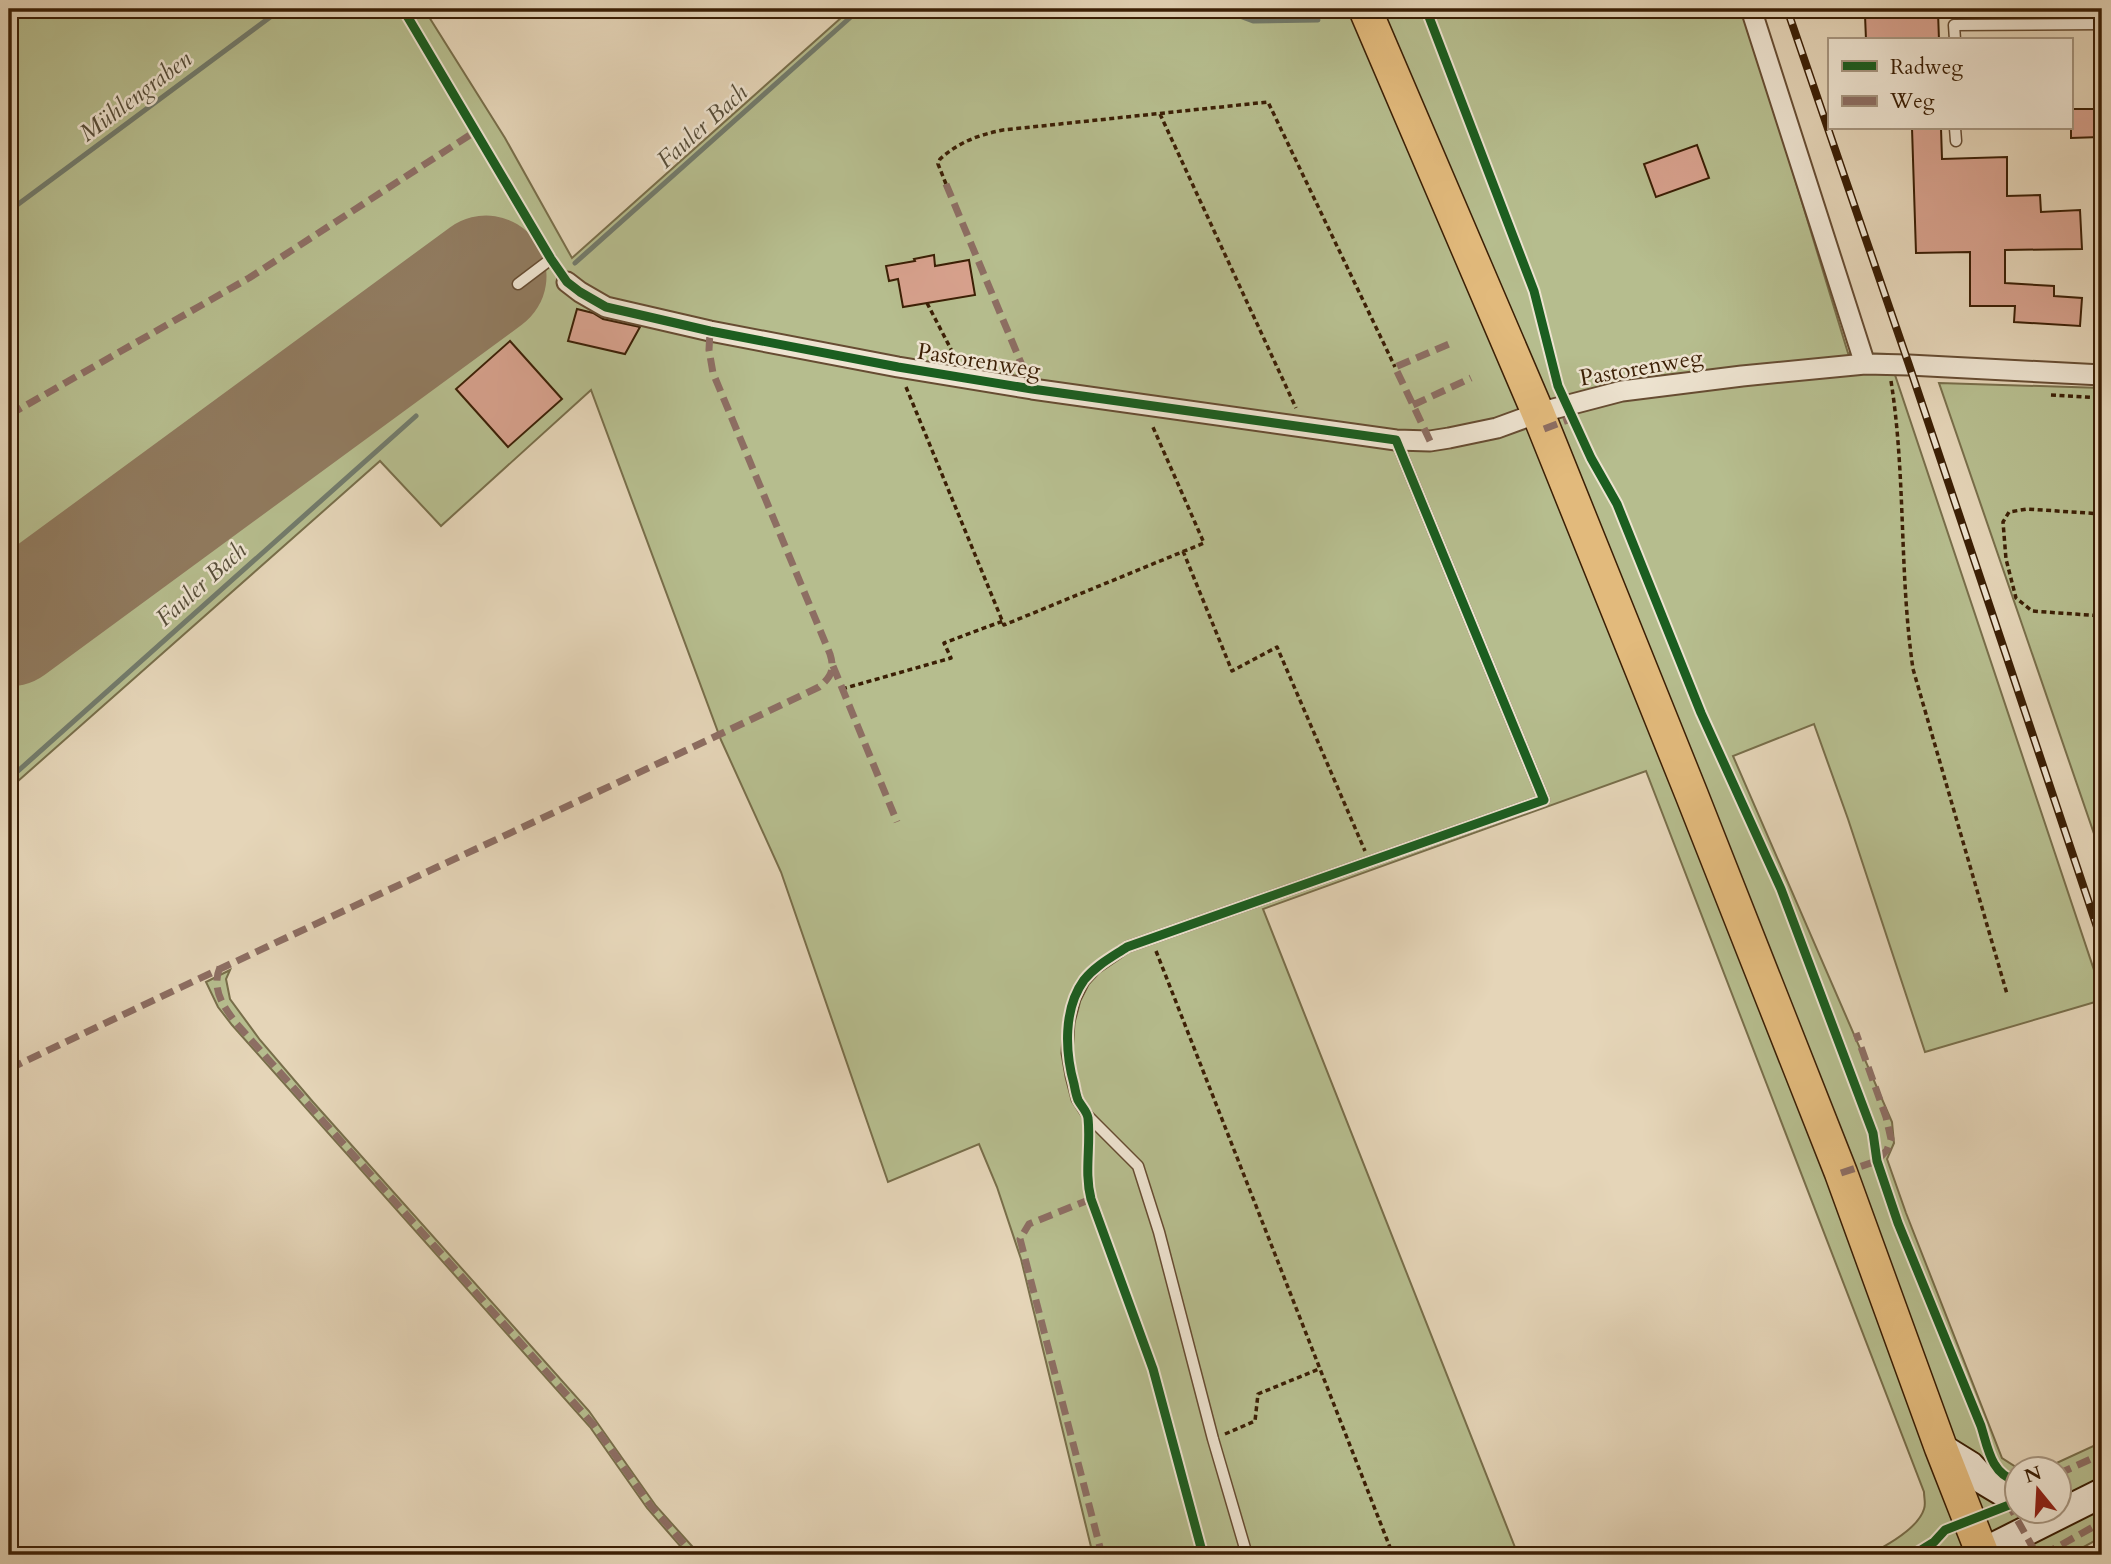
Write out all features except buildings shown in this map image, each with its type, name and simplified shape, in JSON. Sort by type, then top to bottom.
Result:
[{"type":"main road","points":[[1365,9],[1538,413],[1836,1161],[1981,1554],[2098,1495]]},
{"type":"main road","points":[[1941,1448],[2002,1491]]},
{"type":"main road","points":[[2072,1497],[2098,1495]]},
{"type":"street","points":[[1751,9],[1865,364]]},
{"type":"street","name":"Pastorenweg","points":[[567,282],[606,307],[710,331],[898,367],[1396,440],[1430,441],[1449,438],[1497,428],[1538,413],[1600,396],[1670,384],[1865,364],[2102,375]]},
{"type":"lane","points":[[1955,38],[1954,25],[2102,24]]},
{"type":"lane","points":[[1955,130],[1956,141]]},
{"type":"lane","points":[[519,284],[551,259]]},
{"type":"lane","points":[[1247,1555],[1138,1166],[1088,1116],[1077,1099],[1067,1053],[1072,1011],[1074,999],[1084,981],[1109,958],[1127,947],[1544,800],[1396,440]]},
{"type":"path","points":[[946,184],[938,164],[940,159],[965,140],[1003,130],[1268,102],[1395,367]]},
{"type":"path","points":[[1160,114],[1305,428]]},
{"type":"path","points":[[927,303],[966,378]]},
{"type":"path","points":[[1888,365],[1899,442],[1906,624],[1913,669],[2007,994]]},
{"type":"path","points":[[898,367],[1004,625],[1204,543],[1143,404]]},
{"type":"path","points":[[2052,396],[2102,398]]},
{"type":"path","points":[[2102,514],[2027,509],[2009,512],[2003,522],[2006,559],[2016,598],[2032,611],[2102,616]]},
{"type":"path","points":[[1182,551],[1232,671],[1277,647],[1370,862]]},
{"type":"path","points":[[842,689],[951,658],[944,643],[1003,621]]},
{"type":"path","points":[[1151,940],[1393,1555]]},
{"type":"path","points":[[1213,1439],[1255,1422],[1258,1394],[1319,1369]]},
{"type":"green space","points":[[9,9],[424,9],[505,138],[572,258],[851,9],[1743,9],[1848,353],[1888,354],[2102,1000],[1925,1052],[1814,724],[1733,756],[1892,1122],[1894,1143],[1887,1159],[2002,1458],[2002,1526],[2072,1526],[2072,1456],[2102,1442],[2102,1537],[2069,1555],[1868,1555],[1884,1547],[1915,1523],[1925,1507],[1924,1492],[1646,771],[1263,909],[1518,1555],[1093,1555],[1021,1259],[997,1187],[979,1144],[888,1182],[781,872],[721,740],[591,390],[441,526],[380,461],[9,789]]},
{"type":"green space","points":[[1939,383],[2102,388],[2102,857]]},
{"type":"green space","points":[[230,970],[226,979],[230,999],[260,1040],[589,1411],[656,1506],[700,1555],[688,1555],[647,1508],[590,1427],[232,1025],[218,1007],[206,982]]},
{"type":"waterway","name":"Mühlengraben","points":[[9,211],[281,9]]},
{"type":"waterway","points":[[1221,9],[1253,21],[1318,20]]},
{"type":"waterway","name":"Fauler Bach","points":[[575,263],[853,15]]},
{"type":"waterway","name":"Fauler Bach","points":[[9,779],[416,416]]},
{"type":"runway","points":[[9,626],[486,276]]},
{"type":"railway","points":[[1787,9],[1828,129]]},
{"type":"railway","points":[[1828,130],[2102,942]]},
{"type":"marked path","points":[[9,415],[249,278],[476,131]]},
{"type":"marked path","points":[[946,184],[1032,389]]},
{"type":"marked path","points":[[9,1069],[819,687],[826,680],[832,669],[830,654],[713,373],[709,350],[710,331]]},
{"type":"marked path","points":[[1430,441],[1395,367],[1454,342]]},
{"type":"marked path","points":[[1413,405],[1471,378]]},
{"type":"marked path","points":[[1544,429],[1573,418]]},
{"type":"marked path","points":[[833,666],[897,822]]},
{"type":"marked path","points":[[220,967],[218,990],[223,1004],[236,1023],[593,1424],[651,1506],[694,1555]]},
{"type":"marked path","points":[[1841,1173],[1877,1161],[1887,1150],[1891,1139],[1886,1117],[1856,1033]]},
{"type":"marked path","points":[[1091,1199],[1029,1224],[1020,1239],[1102,1555]]},
{"type":"marked path","points":[[2072,1468],[2102,1454]]},
{"type":"marked path","points":[[2043,1555],[2102,1522]]},
{"type":"marked path","points":[[2021,1526],[2037,1555]]},
{"type":"cycle path","points":[[403,9],[551,259],[567,282],[606,307],[710,331],[898,367],[1032,389],[1396,440],[1544,800],[1127,947],[1088,975],[1077,991],[1069,1017],[1071,1072],[1077,1098],[1088,1118],[1088,1179],[1091,1199],[1153,1369],[1203,1555]]},
{"type":"cycle path","points":[[1426,9],[1534,291],[1558,386],[1591,458],[1617,504],[1701,713],[1781,889],[1873,1133],[1877,1161],[1898,1223],[1992,1459],[2002,1474]]},
{"type":"cycle path","points":[[1913,1555],[1934,1542],[1945,1530],[2002,1508]]}]
